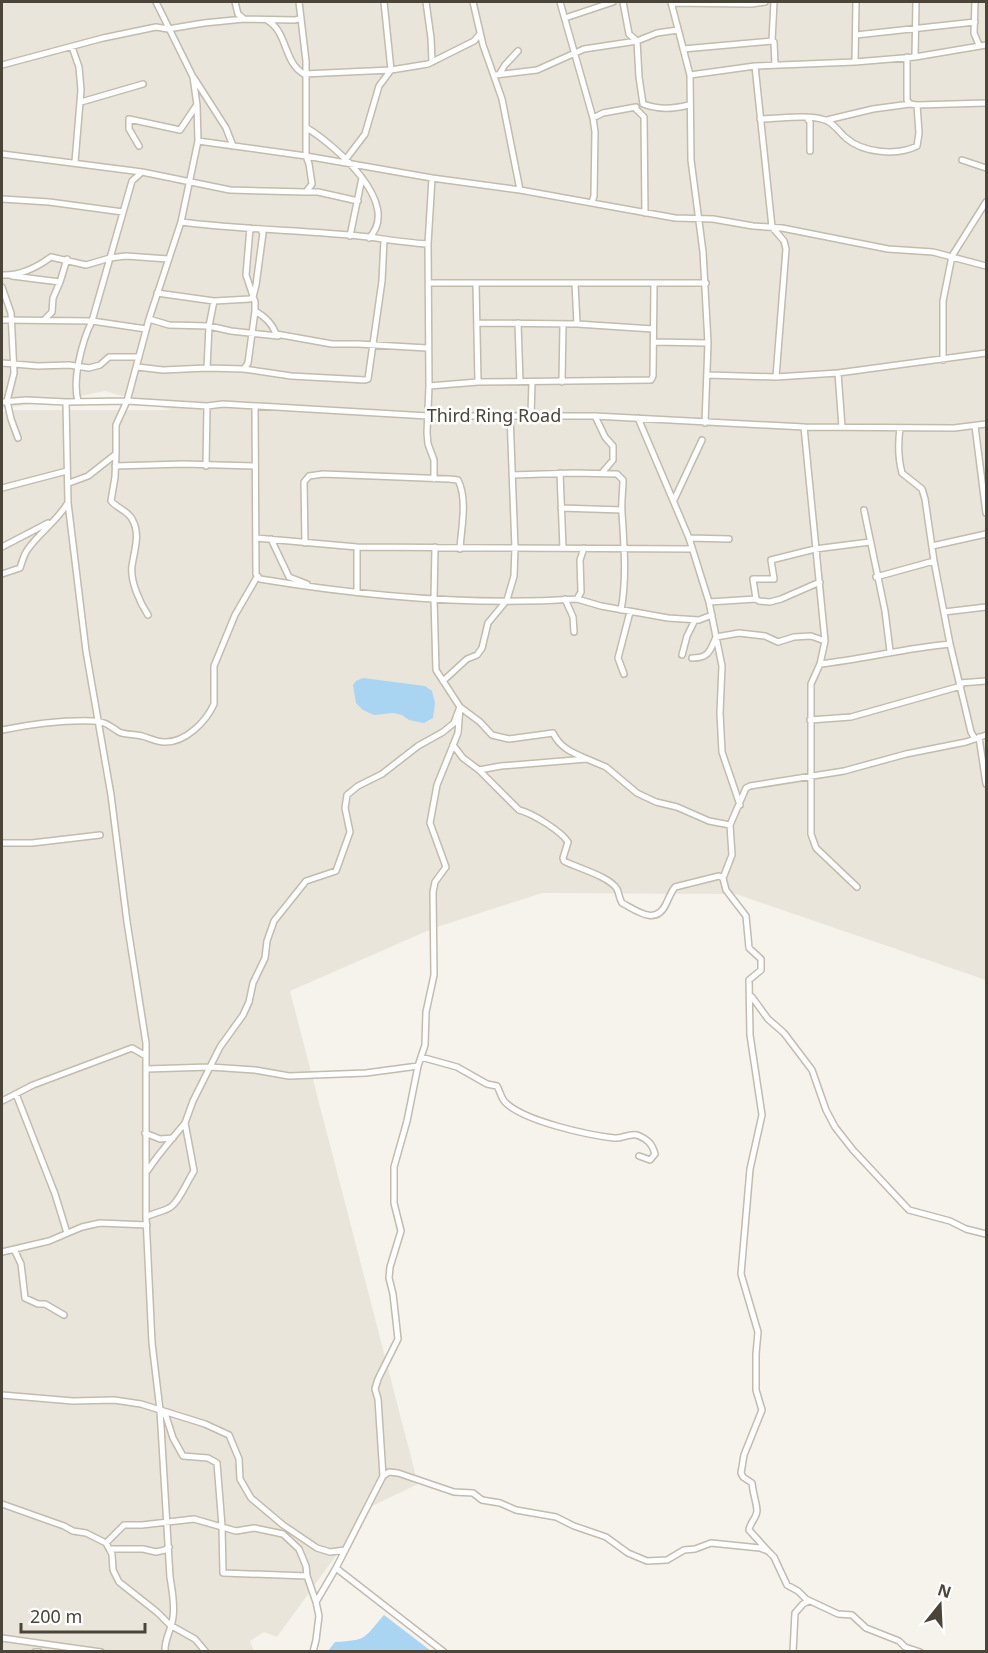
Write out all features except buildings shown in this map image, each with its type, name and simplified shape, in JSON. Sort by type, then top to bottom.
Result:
[{"type":"street","points":[[156,2],[193,77],[226,128],[233,146]]},
{"type":"street","points":[[234,2],[238,14],[244,19]]},
{"type":"street","points":[[299,2],[306,61],[306,156],[312,184],[306,192]]},
{"type":"street","points":[[348,161],[365,134],[379,86],[391,70],[384,2]]},
{"type":"street","points":[[426,2],[432,62]]},
{"type":"street","points":[[473,2],[480,34],[497,74],[520,190]]},
{"type":"street","points":[[560,2],[593,118],[595,132],[592,202]]},
{"type":"street","points":[[564,18],[613,2]]},
{"type":"street","points":[[623,2],[629,33],[637,41],[643,104]]},
{"type":"street","points":[[705,423],[708,343],[705,283],[691,160],[690,75],[671,2],[765,2]]},
{"type":"street","points":[[774,2],[772,41],[774,42],[774,65]]},
{"type":"street","points":[[855,62],[856,2]]},
{"type":"street","points":[[915,57],[916,2]]},
{"type":"street","points":[[975,2],[974,33],[979,45]]},
{"type":"street","points":[[2,70],[5,64],[103,38],[156,27],[168,28],[244,19],[295,20],[301,18]]},
{"type":"street","points":[[267,20],[277,27],[294,66],[305,74],[391,70],[432,62],[474,41],[480,34]]},
{"type":"street","points":[[856,35],[975,21]]},
{"type":"street","points":[[497,74],[518,74],[537,70],[584,50],[637,41],[657,33],[678,30]]},
{"type":"street","points":[[683,49],[772,41]]},
{"type":"street","points":[[690,75],[754,66],[915,57],[987,45]]},
{"type":"street","points":[[72,47],[80,67],[81,102],[75,162]]},
{"type":"street","points":[[497,74],[518,51]]},
{"type":"street","points":[[826,120],[847,139],[866,149],[883,152],[909,150],[917,146],[919,140],[913,105],[907,100],[907,57]]},
{"type":"street","points":[[754,66],[772,227],[784,241],[787,259],[776,377]]},
{"type":"street","points":[[148,615],[141,604],[132,569],[136,555],[136,530],[128,513],[111,501],[116,477],[116,425],[127,401],[149,319],[181,222],[198,141],[197,105],[193,77]]},
{"type":"street","points":[[81,102],[144,84]]},
{"type":"street","points":[[760,120],[807,118],[826,120],[873,109],[913,105],[987,103]]},
{"type":"street","points":[[593,118],[603,113],[635,108],[643,104],[666,110],[689,105]]},
{"type":"street","points":[[139,146],[129,129],[129,119],[180,130],[197,105]]},
{"type":"street","points":[[635,108],[644,117],[645,213]]},
{"type":"street","points":[[807,118],[810,122],[810,151]]},
{"type":"street","points":[[307,128],[333,146],[362,178],[379,214],[375,229],[369,237]]},
{"type":"street","points":[[198,141],[348,161],[432,178],[520,190],[690,220],[772,227],[888,249],[913,249],[952,256],[987,266]]},
{"type":"street","points":[[2,154],[142,172],[230,189],[318,192],[358,201]]},
{"type":"street","points":[[962,160],[987,168]]},
{"type":"street","points":[[78,401],[75,391],[87,330],[92,321],[132,181],[142,172]]},
{"type":"street","points":[[350,236],[362,178]]},
{"type":"street","points":[[432,178],[428,244],[427,433],[434,460],[434,479]]},
{"type":"street","points":[[2,199],[49,202],[123,212]]},
{"type":"street","points":[[943,360],[943,301],[952,256],[987,202]]},
{"type":"street","points":[[181,222],[428,244]]},
{"type":"street","points":[[244,369],[248,363],[255,311],[246,275],[250,228]]},
{"type":"street","points":[[253,297],[263,244],[263,234],[260,229]]},
{"type":"street","points":[[137,366],[172,370],[244,369],[365,381],[370,376],[384,240]]},
{"type":"street","points":[[5,276],[31,270],[51,257],[86,265],[126,256],[168,259]]},
{"type":"street","points":[[44,320],[52,312],[53,298],[67,259]]},
{"type":"street","points":[[5,276],[60,282]]},
{"type":"street","points":[[5,276],[6,280],[2,287],[11,313],[14,373],[4,401],[18,438]]},
{"type":"street","points":[[575,283],[577,324]]},
{"type":"street","points":[[429,284],[705,283]]},
{"type":"street","points":[[476,284],[478,382]]},
{"type":"street","points":[[429,386],[478,382],[651,380],[653,376],[654,284]]},
{"type":"street","points":[[157,293],[213,301],[253,297]]},
{"type":"street","points":[[207,368],[213,301]]},
{"type":"street","points":[[255,311],[266,318],[276,334],[280,336]]},
{"type":"street","points":[[149,319],[169,325],[209,326],[231,331],[297,337],[332,344],[427,348]]},
{"type":"street","points":[[2,320],[92,321],[147,329]]},
{"type":"street","points":[[477,322],[577,324],[652,329]]},
{"type":"street","points":[[518,323],[520,382]]},
{"type":"street","points":[[562,382],[563,324]]},
{"type":"street","points":[[654,342],[708,343]]},
{"type":"street","points":[[708,375],[776,377],[838,373],[987,353]]},
{"type":"street","points":[[2,363],[89,368],[109,357],[139,357]]},
{"type":"street","points":[[248,363],[253,371]]},
{"type":"street","points":[[838,373],[842,426]]},
{"type":"street","points":[[531,415],[532,382]]},
{"type":"street","name":"Third Ring Road","points":[[4,401],[223,404],[428,416],[595,416],[804,427],[900,428],[987,424]]},
{"type":"street","points":[[66,402],[68,503],[86,651],[111,795],[127,922],[146,1043],[146,1217],[152,1343],[160,1411],[174,1601],[173,1620],[165,1652]]},
{"type":"street","points":[[206,466],[207,405]]},
{"type":"street","points":[[2,730],[29,725],[97,720],[113,726],[121,733],[163,742],[184,736],[196,729],[214,704],[214,666],[235,615],[257,577],[255,406]]},
{"type":"street","points":[[443,681],[467,659],[477,655],[482,648],[488,623],[507,600],[514,576],[510,415]]},
{"type":"street","points":[[595,416],[605,437],[613,446],[613,460],[602,473]]},
{"type":"street","points":[[638,418],[689,538],[709,602],[722,666],[720,713],[722,752],[740,805]]},
{"type":"street","points":[[975,426],[987,513]]},
{"type":"street","points":[[804,427],[825,641],[820,664],[811,684],[812,834],[816,848],[857,887]]},
{"type":"street","points":[[900,428],[898,453],[901,469],[902,473],[922,489],[925,499],[950,644],[971,732],[977,738],[987,784]]},
{"type":"street","points":[[674,500],[702,440]]},
{"type":"street","points":[[69,483],[88,476],[116,454]]},
{"type":"street","points":[[115,466],[183,464],[254,466]]},
{"type":"street","points":[[2,488],[67,471]]},
{"type":"street","points":[[560,473],[563,548]]},
{"type":"street","points":[[512,475],[602,473],[617,474],[623,480],[624,598],[621,610]]},
{"type":"street","points":[[305,543],[304,482],[309,476],[323,474],[458,480],[463,510],[460,549]]},
{"type":"street","points":[[2,547],[60,516],[68,503]]},
{"type":"street","points":[[561,508],[622,510]]},
{"type":"street","points":[[864,510],[876,577],[885,611],[890,651]]},
{"type":"street","points":[[2,574],[20,568],[27,550],[52,521]]},
{"type":"street","points":[[932,546],[987,534]]},
{"type":"street","points":[[256,538],[357,547],[692,549]]},
{"type":"street","points":[[689,538],[729,539]]},
{"type":"street","points":[[271,540],[289,577],[317,588]]},
{"type":"street","points":[[756,598],[753,579],[774,579],[771,560],[815,549],[870,542]]},
{"type":"street","points":[[357,547],[357,591]]},
{"type":"street","points":[[435,547],[436,670],[460,707],[480,722],[492,735],[509,739],[553,733],[556,741],[567,750],[606,766],[646,798],[678,807],[709,821],[730,825]]},
{"type":"street","points":[[577,599],[581,592],[580,560],[584,548]]},
{"type":"street","points":[[876,577],[934,561]]},
{"type":"street","points":[[257,577],[317,588],[434,599],[577,599],[630,612],[668,618],[695,620],[712,615]]},
{"type":"street","points":[[709,602],[756,598],[759,601],[770,602],[820,582]]},
{"type":"street","points":[[565,599],[573,617],[574,632]]},
{"type":"street","points":[[944,612],[987,607]]},
{"type":"street","points":[[624,674],[618,658],[630,612]]},
{"type":"street","points":[[682,655],[687,636],[695,620]]},
{"type":"street","points":[[716,637],[739,633],[765,636],[778,642],[794,637],[811,636],[825,641]]},
{"type":"street","points":[[692,658],[702,658],[710,651],[716,637]]},
{"type":"street","points":[[820,664],[850,661],[890,651],[950,644]]},
{"type":"street","points":[[810,720],[851,717],[960,685],[987,681]]},
{"type":"street","points":[[383,1476],[378,1399],[375,1389],[398,1339],[389,1273],[401,1231],[394,1203],[394,1167],[425,1045],[426,1012],[434,975],[434,886],[446,867],[430,823],[437,785],[458,734],[460,707]]},
{"type":"street","points":[[147,1171],[162,1148],[185,1123],[220,1047],[243,1015],[266,958],[267,941],[274,921],[306,881],[336,871],[351,832],[345,808],[347,795],[358,786],[382,774],[418,746],[448,728],[454,723],[460,707]]},
{"type":"street","points":[[920,1652],[866,1628],[852,1616],[838,1614],[809,1601],[798,1591],[787,1586],[777,1562],[749,1530],[757,1511],[752,1483],[741,1473],[744,1455],[762,1410],[756,1390],[756,1354],[759,1332],[741,1274],[750,1169],[762,1115],[750,1035],[749,980],[761,970],[761,960],[750,948],[746,916],[726,890],[723,878],[732,855],[730,825],[746,788],[812,774],[844,771],[987,735]]},
{"type":"street","points":[[453,744],[463,758],[479,770],[519,810],[560,832],[566,838],[568,842],[564,861],[593,872],[614,886],[618,890],[622,903],[636,910],[650,916],[657,916],[675,887],[719,876],[723,878]]},
{"type":"street","points":[[479,770],[588,759]]},
{"type":"street","points":[[2,843],[32,843],[100,835]]},
{"type":"street","points":[[751,996],[768,1019],[784,1033],[812,1070],[826,1110],[835,1127],[853,1150],[909,1210],[987,1234]]},
{"type":"street","points":[[2,1101],[33,1085],[132,1048],[146,1056]]},
{"type":"street","points":[[421,1057],[458,1067],[497,1086],[502,1100],[516,1111],[590,1134],[616,1138],[632,1134],[644,1138],[652,1145],[655,1154],[650,1160],[639,1156]]},
{"type":"street","points":[[146,1069],[255,1070],[289,1076],[366,1074],[418,1066]]},
{"type":"street","points":[[16,1094],[55,1194],[67,1233]]},
{"type":"street","points":[[146,1217],[156,1211],[167,1210],[174,1205],[194,1171],[185,1123]]},
{"type":"street","points":[[145,1133],[160,1139],[173,1138]]},
{"type":"street","points":[[2,1252],[49,1241],[82,1227],[100,1223],[147,1225]]},
{"type":"street","points":[[14,1249],[21,1264],[24,1298],[38,1304],[45,1304],[64,1315]]},
{"type":"street","points":[[2,1395],[73,1401],[114,1400],[141,1404],[205,1424],[229,1435],[239,1459],[240,1479],[251,1498],[317,1548],[330,1552],[345,1550]]},
{"type":"street","points":[[160,1411],[166,1416],[173,1438],[183,1456],[208,1458],[217,1463],[223,1573],[307,1576]]},
{"type":"street","points":[[316,1602],[383,1476],[389,1472],[454,1492],[472,1493],[482,1500],[500,1503],[516,1510],[556,1517],[606,1537],[628,1553],[647,1561],[667,1560],[684,1550],[711,1543],[760,1548],[768,1551]]},
{"type":"street","points":[[2,1504],[73,1531],[87,1533],[106,1543],[110,1549],[112,1570],[119,1582],[146,1602],[170,1625],[195,1640],[206,1652]]},
{"type":"street","points":[[106,1543],[124,1525],[194,1519],[236,1531],[254,1528],[283,1534],[299,1549],[316,1602],[319,1616],[313,1652]]},
{"type":"street","points":[[110,1549],[143,1549],[156,1552],[165,1550],[169,1546]]},
{"type":"street","points":[[336,1568],[444,1652]]},
{"type":"street","points":[[793,1652],[795,1613],[802,1604],[809,1601]]},
{"type":"street","points":[[2,1638],[101,1652]]},
{"type":"street","points":[[58,1652],[67,1646]]},
{"type":"shaded area","points":[[2,2],[986,2],[986,980],[736,894],[542,893],[434,928],[290,991],[418,1484],[372,1506],[277,1637],[264,1632],[250,1641],[254,1651],[2,1651],[2,412],[17,410],[172,410],[105,391],[51,402],[2,408]]},
{"type":"water","points":[[363,678],[425,686],[432,691],[435,703],[433,718],[424,723],[393,713],[374,715],[363,710],[356,703],[353,685]]},
{"type":"water","points":[[384,1615],[431,1651],[328,1651],[335,1642],[364,1637]]}]
